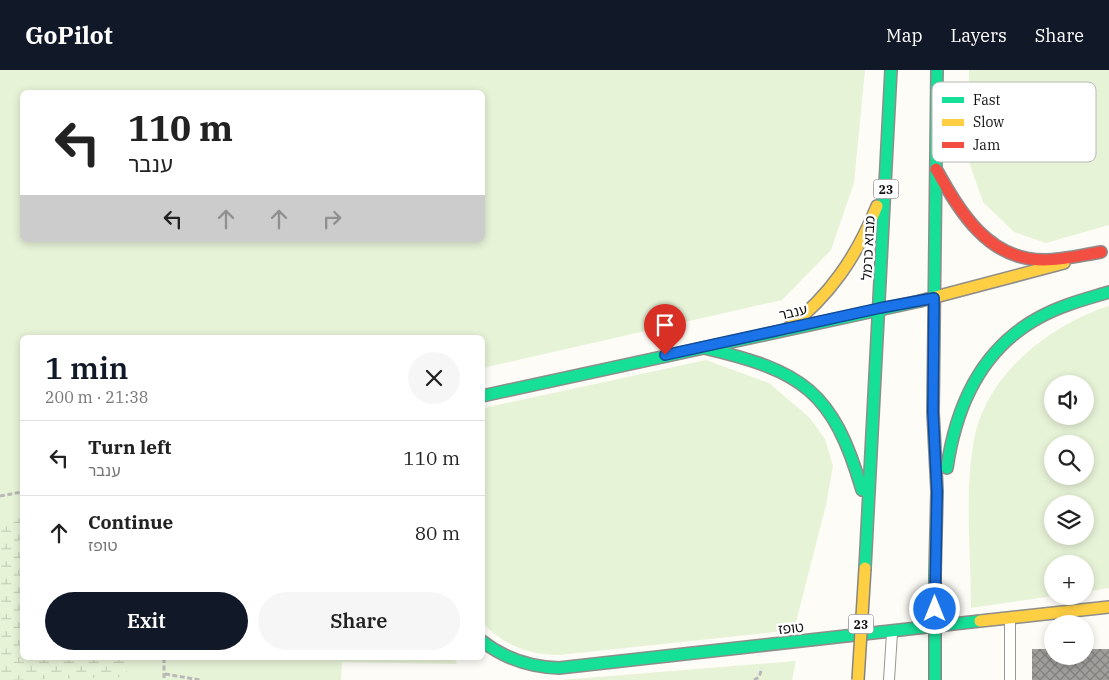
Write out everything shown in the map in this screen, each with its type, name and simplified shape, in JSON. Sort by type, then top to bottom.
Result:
[{"type":"main road","name":"מבוא כרמל","points":[[880,308],[891,70]]},
{"type":"main road","points":[[935,162],[933,412],[936,524],[935,680]]},
{"type":"main road","points":[[935,167],[968,222],[988,242],[1000,250],[1017,257],[1037,261],[1105,251]]},
{"type":"main road","points":[[787,329],[819,303],[852,262],[866,236],[886,178]]},
{"type":"main road","name":"ענבר","points":[[704,348],[880,308],[934,298],[1105,251]]},
{"type":"main road","points":[[936,524],[954,427],[968,394],[998,350],[1010,338],[1039,317],[1109,292]]},
{"type":"main road","name":"23","points":[[858,680],[880,308]]},
{"type":"main road","points":[[485,394],[494,390],[530,380],[704,348],[764,363],[783,371],[812,390],[836,420],[852,451],[868,514]]},
{"type":"main road","name":"טופז","points":[[485,643],[498,654],[513,661],[545,668],[559,668],[1109,607]]},
{"type":"lane","points":[[1010,619],[1010,680]]},
{"type":"lane","points":[[889,680],[892,632]]},
{"type":"path","points":[[0,496],[20,492]]},
{"type":"path","points":[[164,660],[164,680]]},
{"type":"path","points":[[165,674],[200,680]]},
{"type":"green space","points":[[0,70],[865,70],[854,183],[831,250],[782,300],[485,368],[485,335],[20,335],[20,660],[455,660],[457,664],[342,662],[341,680],[0,680]]},
{"type":"green space","points":[[969,70],[1109,70],[1109,225],[1046,243],[1014,232],[983,202],[969,162],[1096,162],[1096,82],[969,82]]},
{"type":"green space","points":[[1109,306],[1109,588],[1094,590],[1094,555],[1044,555],[1044,597],[971,608],[969,481],[974,440],[981,416],[992,394],[1006,374],[1043,340],[1064,326]]},
{"type":"green space","points":[[706,360],[769,383],[810,418],[825,439],[833,466],[826,505],[794,630],[559,655],[527,651],[499,637],[485,625],[485,408]]},
{"type":"green space","points":[[20,518],[20,660],[124,660],[128,677],[0,680],[0,523]]},
{"type":"green space","points":[[796,661],[792,680],[561,680]]},
{"type":"building","points":[[1032,649],[1044,649],[1044,665],[1094,665],[1094,649],[1109,649],[1109,680],[1032,680]]},
{"type":"traffic: fast","points":[[865,568],[891,70]]},
{"type":"traffic: fast","points":[[937,70],[937,82]]},
{"type":"traffic: fast","points":[[935,574],[937,491],[933,412],[936,162]]},
{"type":"traffic: fast","points":[[947,468],[951,445],[965,401],[987,362],[1002,345],[1020,330],[1048,313],[1109,292]]},
{"type":"traffic: fast","points":[[485,395],[920,301]]},
{"type":"traffic: fast","points":[[704,348],[766,366],[790,377],[809,391],[825,408],[839,429],[851,456],[862,490]]},
{"type":"traffic: fast","points":[[935,574],[935,680]]},
{"type":"traffic: fast","points":[[485,643],[500,653],[518,661],[538,666],[559,668],[980,621]]},
{"type":"traffic: slow","points":[[787,329],[816,303],[841,274],[861,242],[877,206]]},
{"type":"traffic: slow","points":[[920,301],[1064,263]]},
{"type":"traffic: slow","points":[[858,680],[865,568]]},
{"type":"traffic: slow","points":[[980,621],[1109,607]]},
{"type":"traffic: jam","points":[[936,169],[966,217],[992,243],[1007,252],[1024,258],[1044,260],[1101,252]]},
{"type":"route","points":[[665,355],[934,298],[933,412],[937,492],[935,609]]}]
